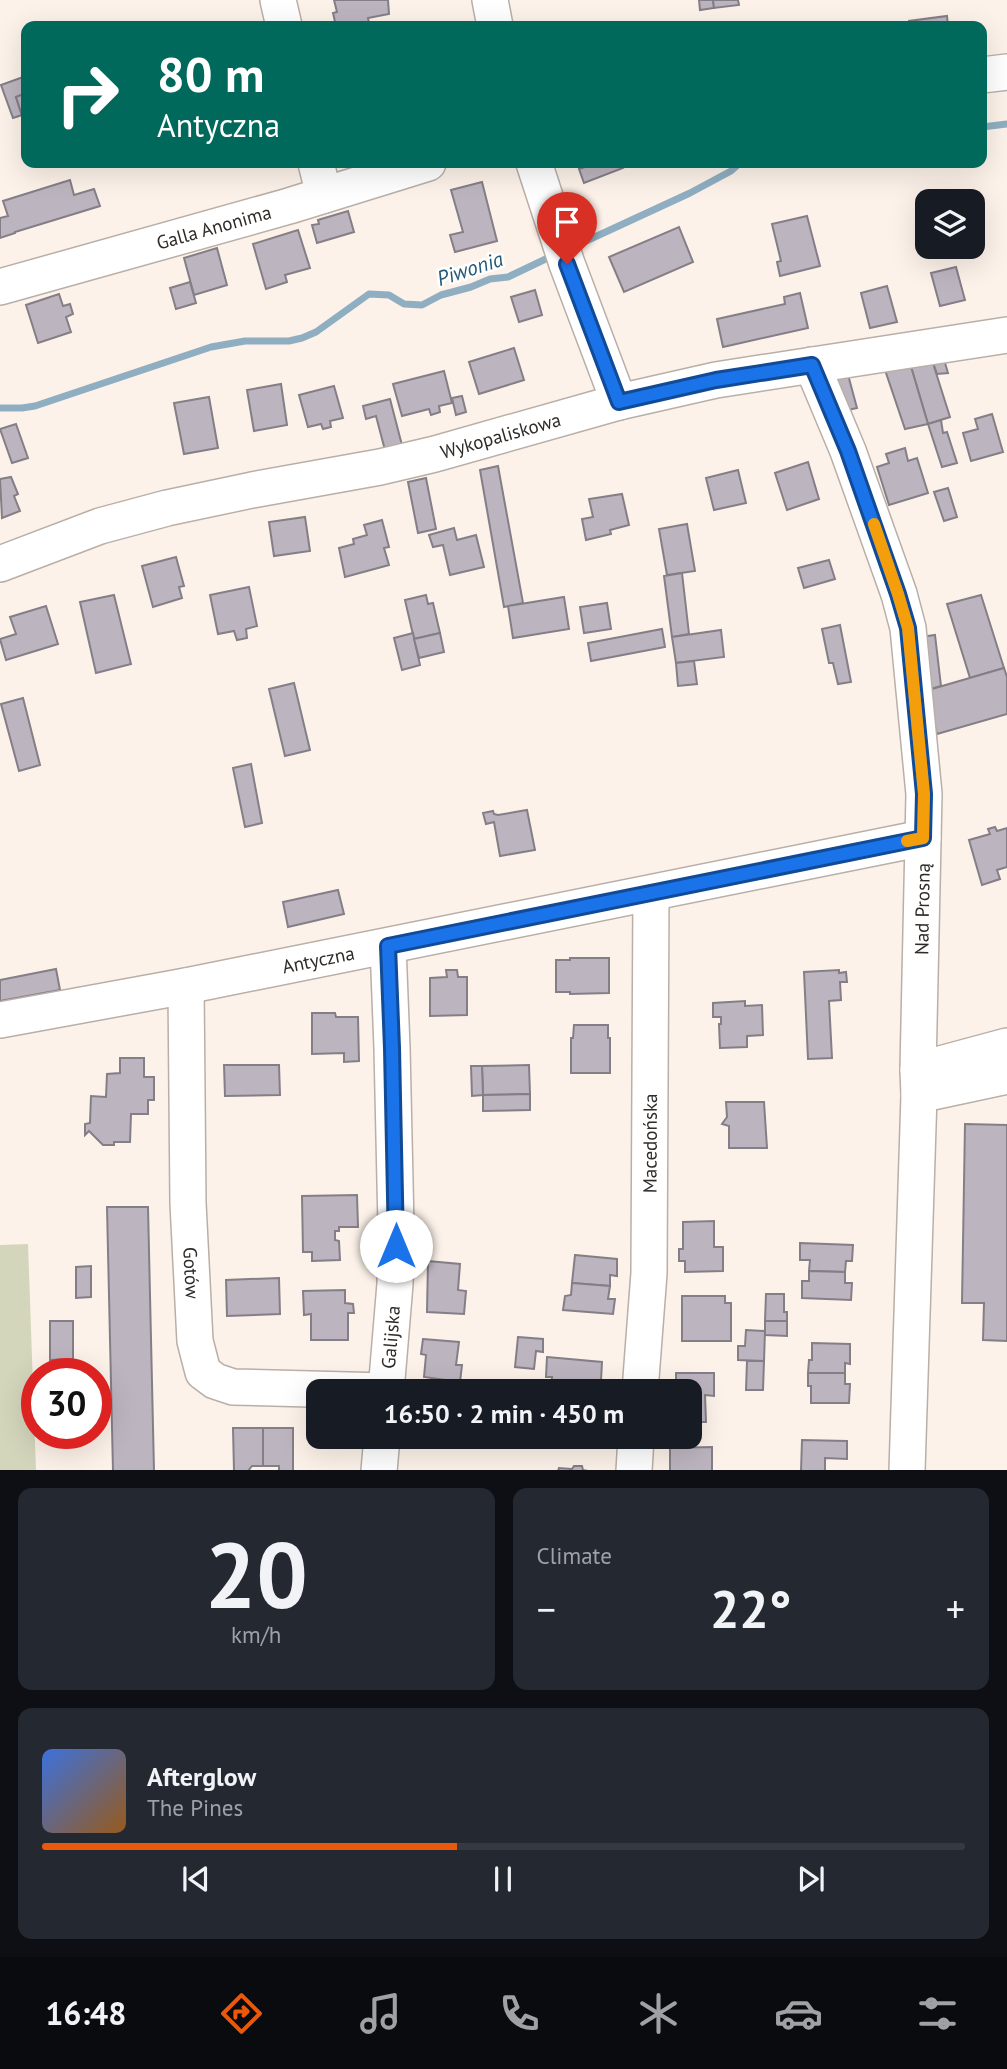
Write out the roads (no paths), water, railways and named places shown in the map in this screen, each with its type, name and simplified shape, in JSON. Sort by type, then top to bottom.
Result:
[{"type":"street","points":[[278,0],[283,21]]},
{"type":"street","points":[[490,0],[494,21]]},
{"type":"street","points":[[987,74],[1007,72]]},
{"type":"street","name":"Galla Anonima","points":[[0,287],[320,179],[394,168]]},
{"type":"street","points":[[536,168],[567,264],[619,402]]},
{"type":"street","name":"Wykopaliskowa","points":[[0,564],[100,526],[167,508],[252,489],[380,467],[619,402],[716,380],[1007,335]]},
{"type":"street","name":"Nad Prosną","points":[[812,365],[848,451],[908,628],[924,794],[919,1082],[907,1470]]},
{"type":"street","name":"Antyczna","points":[[0,1020],[186,986],[923,838]]},
{"type":"street","name":"Macedońska","points":[[641,1379],[649,1273],[651,894]]},
{"type":"street","name":"Galijska","points":[[387,1379],[395,1284],[396,1227],[388,946]]},
{"type":"street","name":"Gotów","points":[[186,986],[188,1203],[195,1342],[203,1373],[215,1381],[233,1387],[306,1389]]},
{"type":"street","points":[[919,1082],[1007,1046]]},
{"type":"street","points":[[919,1082],[1007,1076]]},
{"type":"street","points":[[379,1470],[381,1449]]},
{"type":"street","points":[[634,1470],[635,1449]]},
{"type":"waterway","name":"Piwonia","points":[[987,126],[1007,124]]},
{"type":"waterway","name":"Piwonia","points":[[571,248],[690,193],[734,168]]},
{"type":"waterway","name":"Piwonia","points":[[0,408],[35,406],[211,347],[245,341],[289,341],[302,338],[316,332],[369,294],[389,295],[404,304],[422,305],[441,295],[490,279],[508,277],[554,255]]}]
